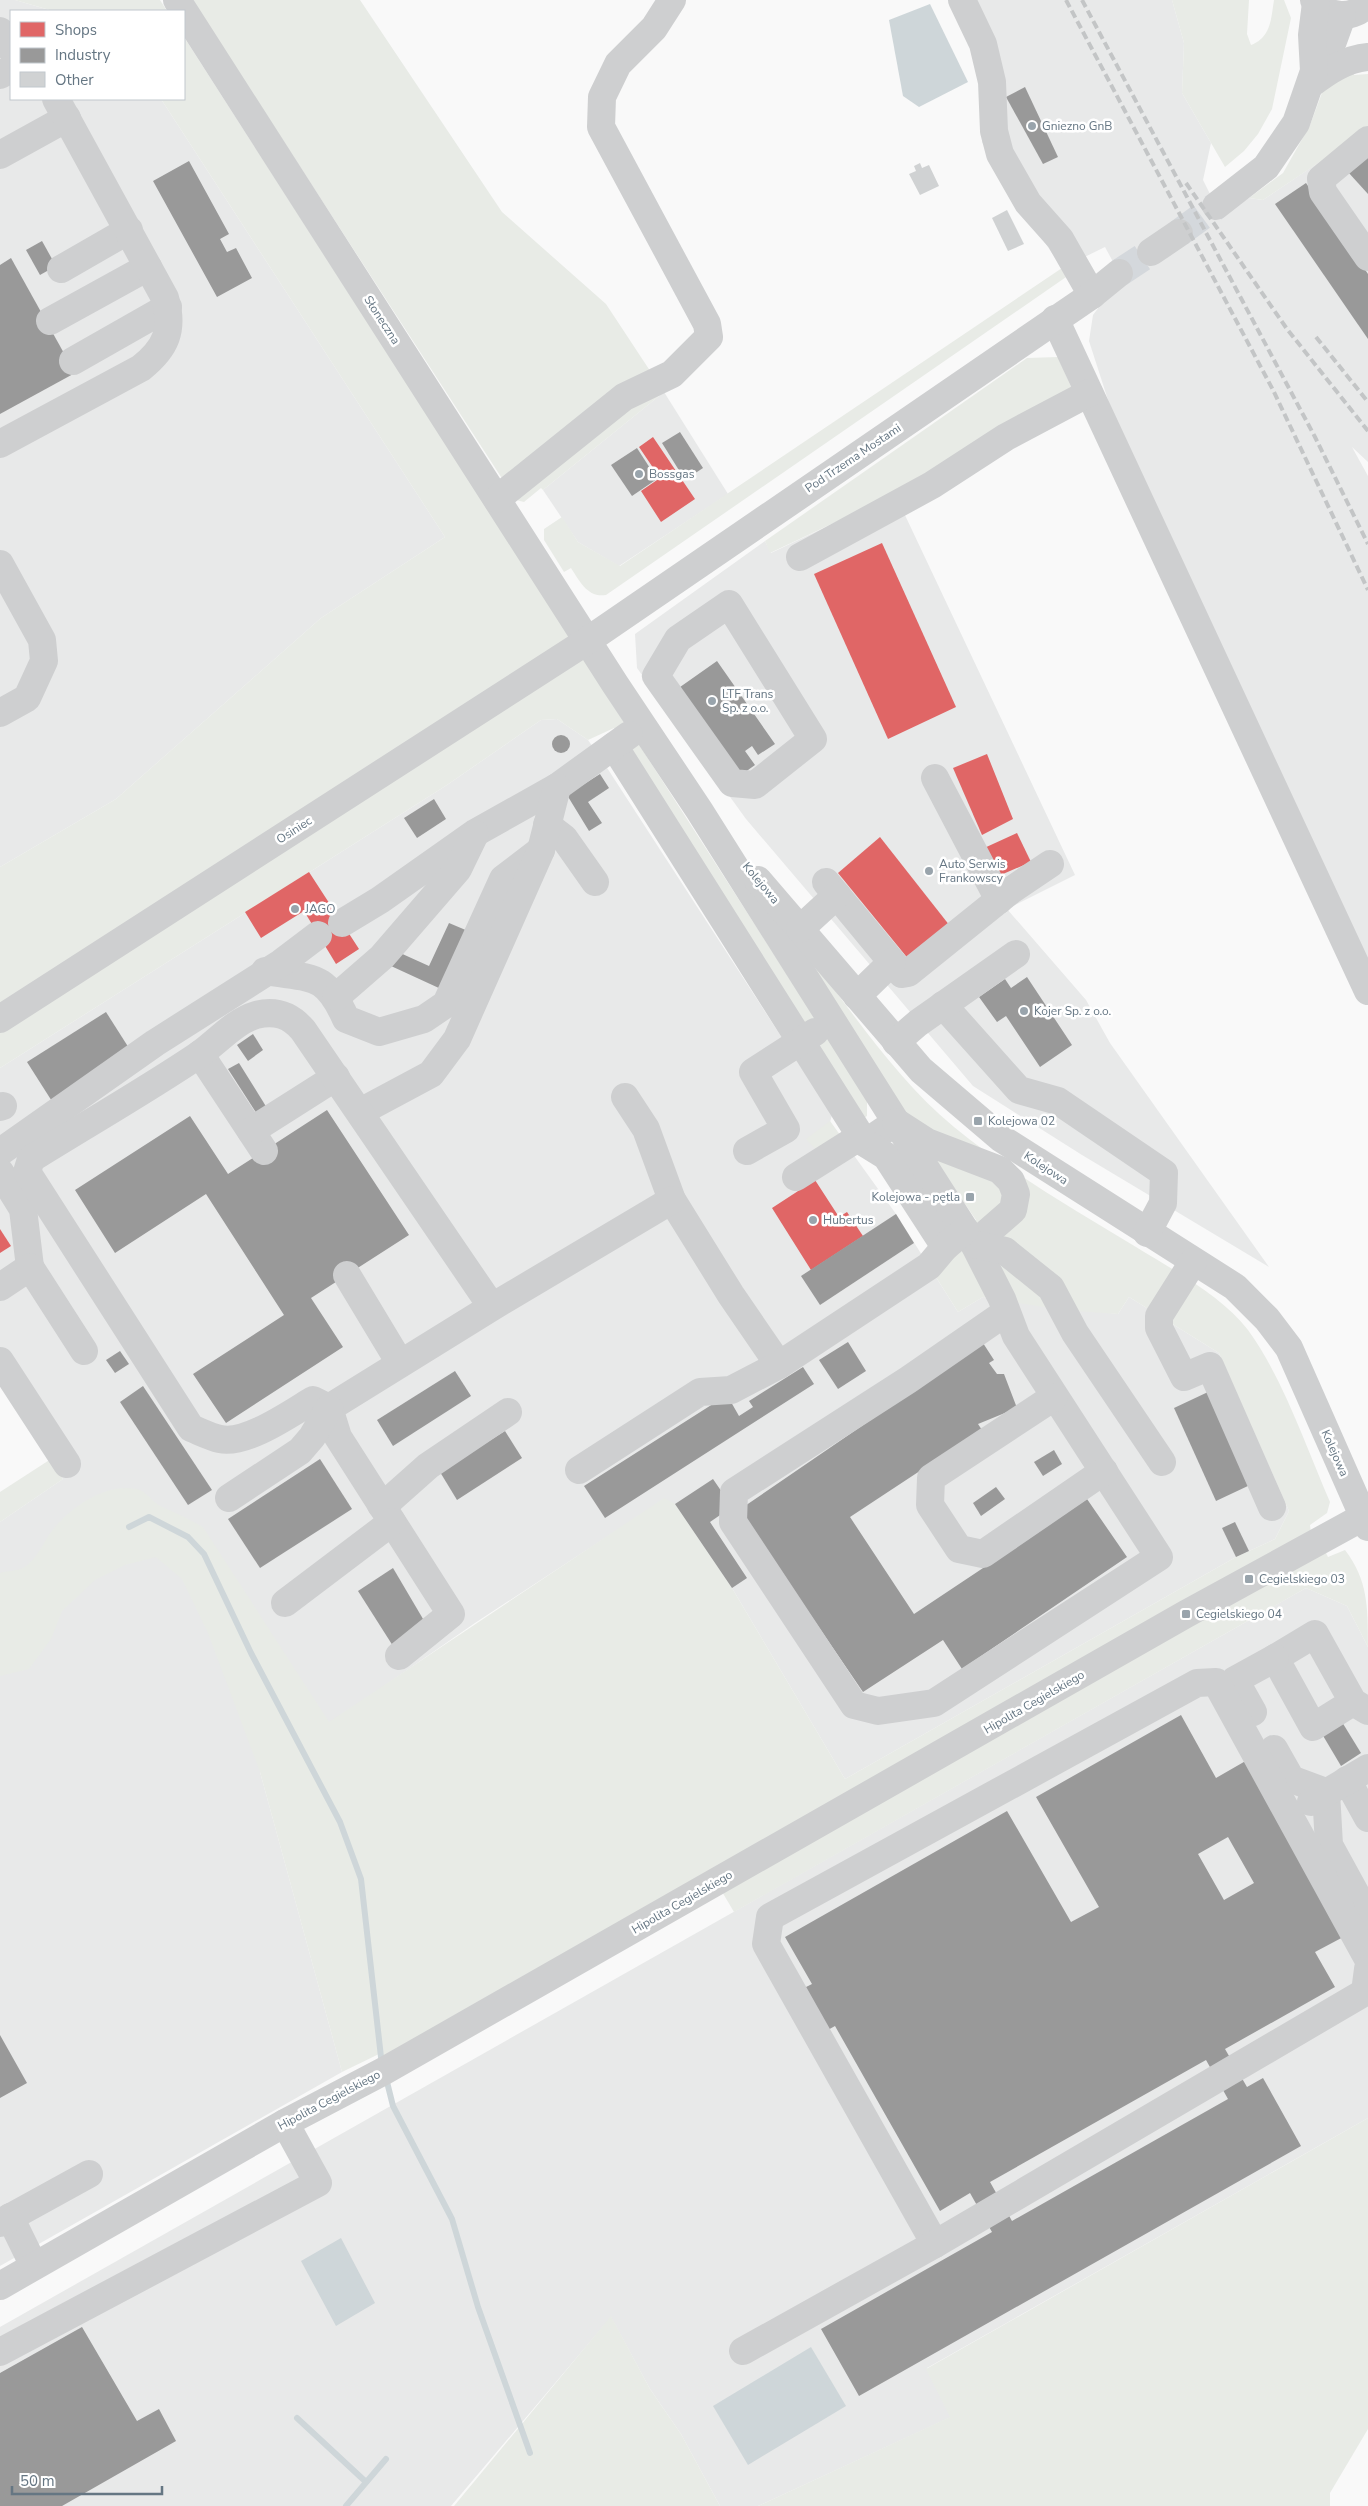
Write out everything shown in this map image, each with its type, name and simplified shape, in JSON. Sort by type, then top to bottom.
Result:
[{"type":"street","points":[[497,499],[624,397],[672,374],[708,337],[707,324],[601,127],[602,97],[618,64],[654,28],[672,0]]},
{"type":"street","points":[[962,0],[983,44],[992,82],[994,130],[1000,154],[1028,203],[1060,239],[1092,295]]},
{"type":"street","points":[[1315,1],[1326,11],[1358,14]]},
{"type":"street","points":[[1312,78],[1312,35],[1315,1]]},
{"type":"street","name":"Słoneczna","points":[[185,12],[587,640]]},
{"type":"street","points":[[1216,206],[1266,167],[1296,123],[1312,78],[1333,41],[1358,14]]},
{"type":"street","points":[[0,31],[10,47]]},
{"type":"street","points":[[1312,78],[1358,58],[1368,58]]},
{"type":"street","points":[[0,155],[61,108],[129,230],[168,307],[170,315],[167,334],[159,354],[141,368],[0,444]]},
{"type":"street","points":[[1368,140],[1321,178],[1323,192],[1368,257]]},
{"type":"street","points":[[61,269],[129,230]]},
{"type":"street","points":[[1151,252],[1179,233]]},
{"type":"street","points":[[50,321],[148,267]]},
{"type":"street","name":"Pod Trzema Mostami","points":[[587,640],[1092,295],[1119,273]]},
{"type":"street","points":[[73,361],[168,307]]},
{"type":"street","points":[[1055,319],[1368,991]]},
{"type":"street","points":[[800,557],[932,485],[1006,437],[1089,394]]},
{"type":"street","points":[[0,564],[42,640],[44,661],[27,698],[1,710]]},
{"type":"street","points":[[699,810],[732,783],[754,786],[813,740],[729,604],[678,639],[656,676],[732,783]]},
{"type":"street","name":"Kolejowa","points":[[587,640],[699,810],[831,1021],[970,1237],[1013,1210],[1016,1194],[1011,1181],[1000,1170],[927,1142],[896,1122]]},
{"type":"street","name":"Osiniec","points":[[0,1019],[587,640]]},
{"type":"street","points":[[0,1152],[155,1043],[330,929],[380,900],[475,833],[557,786],[643,726]]},
{"type":"street","points":[[614,746],[863,1139],[886,1156],[945,1247]]},
{"type":"street","points":[[934,778],[999,900]]},
{"type":"street","points":[[360,1112],[431,1074],[457,1040],[544,837],[557,786]]},
{"type":"street","name":"Kolejowa","points":[[699,810],[896,1042],[933,1081],[1002,1139],[1147,1233],[1235,1287],[1267,1319],[1289,1348],[1366,1522]]},
{"type":"street","points":[[336,997],[382,957],[458,869],[475,833]]},
{"type":"street","points":[[265,971],[321,981],[336,997],[346,1019],[379,1032],[424,1019],[446,1004],[503,879],[544,837],[564,838],[595,882]]},
{"type":"street","points":[[800,929],[831,888],[902,974],[908,973],[999,900],[1050,864]]},
{"type":"street","points":[[716,906],[745,885]]},
{"type":"street","points":[[896,1042],[943,1005],[1016,954]]},
{"type":"street","points":[[857,996],[892,962]]},
{"type":"street","points":[[943,1005],[1019,1090],[1058,1101],[1164,1173],[1163,1203],[1147,1233]]},
{"type":"street","points":[[399,1656],[451,1614],[338,1438],[329,1408],[313,1400],[261,1430],[241,1438],[222,1440],[191,1428],[27,1172],[31,1159],[200,1054],[248,1018],[270,1013],[283,1014],[295,1020],[303,1030],[492,1307]]},
{"type":"street","points":[[747,1151],[786,1129],[752,1072],[831,1021]]},
{"type":"street","points":[[200,1054],[258,1141],[336,1077]]},
{"type":"street","points":[[624,1097],[646,1129],[672,1200],[731,1295],[779,1365]]},
{"type":"street","points":[[796,1177],[896,1122]]},
{"type":"street","points":[[0,1172],[23,1209],[30,1267],[84,1351]]},
{"type":"street","points":[[229,1498],[300,1451],[312,1437],[329,1408],[492,1307],[672,1200]]},
{"type":"street","points":[[970,1237],[1002,1299],[1016,1336],[1159,1557],[934,1703],[878,1711],[854,1705],[733,1522],[734,1492],[908,1380],[1006,1313]]},
{"type":"street","points":[[579,1470],[700,1392],[731,1390],[779,1365],[929,1266],[945,1247],[970,1237],[1006,1251],[1051,1288],[1075,1333],[1162,1462]]},
{"type":"street","points":[[1193,1262],[1159,1316],[1159,1328],[1184,1377],[1210,1366],[1272,1507]]},
{"type":"street","points":[[0,1287],[30,1267]]},
{"type":"street","points":[[347,1275],[400,1363]]},
{"type":"street","points":[[0,1361],[67,1464]]},
{"type":"street","points":[[1054,1397],[931,1478],[930,1505],[959,1549],[982,1554],[1104,1471]]},
{"type":"street","points":[[285,1604],[387,1514],[392,1498],[428,1466],[508,1412]]},
{"type":"street","name":"Hipolita Cegielskiego","points":[[0,2286],[285,2123],[384,2071],[1186,1614],[1366,1522]]},
{"type":"street","points":[[1275,1658],[1313,1727],[1360,1707],[1315,1634],[1235,1680],[1291,1779],[1347,1780]]},
{"type":"street","points":[[935,2244],[766,1944],[770,1917],[1197,1683],[1216,1682],[1368,1959]]},
{"type":"street","points":[[1290,1814],[1347,1780]]},
{"type":"street","points":[[1347,1780],[1368,1818]]},
{"type":"street","points":[[1347,1780],[1329,1845],[1368,1916]]},
{"type":"street","points":[[743,2351],[935,2244],[1365,1992],[1368,1969]]},
{"type":"street","points":[[0,2352],[318,2183],[285,2123]]},
{"type":"street","points":[[34,2266],[5,2220],[89,2174]]},
{"type":"shaded area","points":[[0,0],[15,0],[50,10],[10,10],[10,100],[162,100],[445,537],[321,618],[116,799],[0,867]]},
{"type":"shaded area","points":[[15,0],[160,0],[166,10],[50,10]]},
{"type":"shaded area","points":[[192,0],[360,0],[502,212],[606,304],[664,392],[543,490],[541,488],[524,502],[516,500]]},
{"type":"shaded area","points":[[953,0],[1172,0],[1184,43],[1182,93],[1211,143],[1203,180],[1221,216],[1249,198],[1263,200],[1334,152],[1368,154],[1368,462],[1352,447],[1368,476],[1368,993],[1109,403],[1089,341],[1093,315],[1105,299],[1125,284],[1105,247],[1062,268],[1003,180],[982,142],[987,91]]},
{"type":"shaded area","points":[[1172,0],[1249,0],[1247,34],[1251,45],[1263,37],[1269,27],[1274,0],[1284,0],[1291,18],[1272,109],[1258,134],[1244,151],[1225,167],[1182,93],[1184,43]]},
{"type":"shaded area","points":[[930,4],[968,82],[919,107],[903,96],[889,20]]},
{"type":"shaded area","points":[[185,39],[867,1099],[867,1116],[861,1120],[614,728],[588,740],[557,719],[541,720],[447,785],[0,1068],[0,867],[116,799],[321,618],[445,537],[162,100],[185,100]]},
{"type":"shaded area","points":[[1353,69],[1354,75],[1368,74],[1368,126],[1339,149],[1263,200],[1249,198],[1283,173],[1310,125],[1323,90]]},
{"type":"shaded area","points":[[1062,268],[1069,275],[606,595],[594,594],[585,588],[571,568],[564,572],[544,540],[544,529],[562,517],[578,542],[620,566]]},
{"type":"shaded area","points":[[1058,357],[1073,391],[895,494],[770,553],[765,541],[1027,358]]},
{"type":"shaded area","points":[[664,392],[728,494],[619,566],[578,542],[543,490]]},
{"type":"shaded area","points":[[895,494],[1075,875],[1007,909],[1086,1000],[1110,1043],[1269,1267],[1082,1155],[973,1086],[746,819],[637,668],[635,634],[765,541],[771,553]]},
{"type":"shaded area","points":[[557,719],[588,740],[600,757],[832,1115],[830,1122],[896,1214],[958,1312],[983,1297],[1118,1314],[1129,1297],[1219,1353],[1289,1511],[1275,1539],[1236,1557],[845,1779],[732,1588],[605,1538],[475,1623],[260,1772],[342,2072],[0,2266],[0,1522],[63,1479],[0,1381],[0,1068],[447,785],[541,720]]},
{"type":"shaded area","points":[[801,954],[808,955],[894,1067],[954,1127],[997,1160],[1043,1190],[1196,1284],[1225,1306],[1237,1318],[1260,1348],[1283,1391],[1330,1502],[1327,1513],[1310,1525],[1311,1533],[381,2063],[379,2054],[342,2072],[260,1772],[208,1633],[182,1579],[156,1557],[125,1565],[95,1580],[62,1611],[51,1639],[29,1669],[0,1676],[0,1573],[21,1569],[27,1565],[65,1516],[87,1500],[112,1490],[124,1488],[137,1489],[159,1505],[203,1527],[329,1722],[664,1498],[675,1504],[732,1588],[845,1779],[1236,1557],[1275,1539],[1289,1511],[1219,1353],[1129,1297],[1118,1314],[1062,1310],[983,1297],[958,1312],[929,1266],[976,1220],[901,1110]]},
{"type":"shaded area","points":[[830,1121],[843,1139],[820,1154],[806,1139]]},
{"type":"shaded area","points":[[51,1459],[63,1479],[0,1522],[0,1492]]},
{"type":"shaded area","points":[[1324,1549],[1328,1557],[1345,1550],[1358,1572],[1367,1607],[1368,1647],[1347,1606],[1306,1588],[734,1912],[721,1890]]},
{"type":"shaded area","points":[[1306,1588],[1347,1606],[1368,1647],[1368,2118],[927,2368],[951,2417],[758,2506],[720,2506],[681,2434],[650,2389],[611,2317],[451,2506],[0,2506],[0,2327]]},
{"type":"shaded area","points":[[1368,2118],[1368,2429],[1330,2493],[1330,2506],[758,2506],[950,2417],[926,2369]]},
{"type":"shaded area","points":[[341,2238],[375,2303],[336,2326],[301,2261]]},
{"type":"shaded area","points":[[611,2316],[650,2389],[681,2434],[720,2506],[454,2506]]},
{"type":"shaded area","points":[[811,2347],[846,2406],[748,2465],[713,2406]]},
{"type":"building: Shops","points":[[653,437],[695,499],[661,522],[641,491],[660,478],[639,447]]},
{"type":"building: Shops","points":[[882,543],[956,707],[888,739],[814,574]]},
{"type":"building: Shops","points":[[987,754],[1013,819],[982,835],[953,768]]},
{"type":"building: Shops","points":[[1017,833],[1031,862],[996,877],[982,849]]},
{"type":"building: Shops","points":[[880,837],[950,926],[910,961],[838,873]]},
{"type":"building: Shops","points":[[309,872],[359,949],[336,964],[304,911],[261,938],[245,912]]},
{"type":"building: Shops","points":[[815,1180],[839,1217],[847,1212],[863,1236],[811,1270],[772,1208]]},
{"type":"building: Shops","points":[[0,1229],[11,1246],[0,1253]]},
{"type":"building: Industry","name":"Gniezno GnB","points":[[1025,87],[1058,157],[1043,164],[1006,97]]},
{"type":"building: Industry","points":[[1368,154],[1368,194],[1348,172]]},
{"type":"building: Industry","points":[[189,161],[229,234],[220,239],[227,252],[236,248],[252,278],[217,297],[153,181]]},
{"type":"building: Industry","points":[[1306,183],[1368,274],[1368,339],[1275,204]]},
{"type":"building: Industry","points":[[42,241],[56,266],[40,275],[26,250]]},
{"type":"building: Industry","points":[[11,258],[75,373],[0,414],[0,265]]},
{"type":"building: Industry","points":[[680,432],[703,468],[685,480],[662,443]]},
{"type":"building: Industry","points":[[637,448],[657,479],[632,496],[611,465]]},
{"type":"building: Industry","points":[[717,661],[775,744],[758,755],[752,746],[745,751],[755,765],[741,775],[673,692]]},
{"type":"building: Industry","points":[[557,735],[565,735],[570,740],[568,751],[557,753],[552,748],[552,740]]},
{"type":"building: Industry","points":[[600,774],[609,788],[588,802],[602,823],[589,831],[567,795]]},
{"type":"building: Industry","points":[[434,799],[446,819],[417,838],[404,818]]},
{"type":"building: Industry","points":[[449,923],[468,931],[441,989],[391,966],[398,952],[429,966]]},
{"type":"building: Industry","points":[[1027,977],[1072,1045],[1040,1067],[1006,1016],[997,1022],[979,997],[1005,979],[1011,988]]},
{"type":"building: Industry","points":[[106,1012],[134,1056],[55,1106],[27,1062]]},
{"type":"building: Industry","points":[[253,1034],[263,1050],[248,1061],[237,1045]]},
{"type":"building: Industry","points":[[239,1063],[267,1108],[257,1114],[228,1069]]},
{"type":"building: Industry","points":[[327,1110],[409,1235],[311,1298],[343,1347],[226,1423],[193,1374],[284,1315],[206,1194],[115,1253],[75,1190],[190,1116],[228,1174]]},
{"type":"building: Industry","points":[[896,1214],[914,1243],[820,1305],[801,1276]]},
{"type":"building: Industry","points":[[848,1342],[866,1371],[838,1389],[819,1360]]},
{"type":"building: Industry","points":[[983,1343],[994,1360],[989,1363],[997,1374],[1004,1374],[1017,1408],[978,1424],[982,1430],[850,1517],[914,1614],[1087,1499],[1127,1557],[962,1669],[943,1640],[863,1692],[739,1510]]},
{"type":"building: Industry","points":[[120,1351],[129,1364],[115,1373],[106,1360]]},
{"type":"building: Industry","points":[[803,1367],[814,1384],[605,1518],[584,1486],[727,1395],[739,1416],[753,1407],[749,1401]]},
{"type":"building: Industry","points":[[455,1371],[471,1396],[393,1446],[377,1420]]},
{"type":"building: Industry","points":[[143,1386],[212,1490],[188,1505],[120,1402]]},
{"type":"building: Industry","points":[[1208,1392],[1250,1485],[1216,1501],[1174,1408]]},
{"type":"building: Industry","points":[[505,1431],[522,1458],[457,1500],[440,1472]]},
{"type":"building: Industry","points":[[1054,1450],[1062,1464],[1043,1476],[1034,1462]]},
{"type":"building: Industry","points":[[320,1459],[352,1509],[260,1568],[228,1519]]},
{"type":"building: Industry","points":[[713,1479],[726,1498],[726,1511],[710,1522],[747,1578],[732,1588],[675,1504]]},
{"type":"building: Industry","points":[[996,1487],[1005,1499],[981,1516],[973,1503]]},
{"type":"building: Industry","points":[[1235,1522],[1249,1551],[1236,1557],[1222,1528]]},
{"type":"building: Industry","points":[[393,1568],[426,1624],[393,1646],[358,1591]]},
{"type":"building: Industry","points":[[1181,1715],[1216,1778],[1249,1759],[1347,1935],[1315,1952],[1335,1987],[1225,2049],[1247,2087],[1263,2078],[1301,2146],[859,2396],[821,2329],[992,2232],[970,2193],[940,2211],[835,2026],[826,2031],[802,1989],[812,1984],[785,1937],[1007,1811],[1071,1922],[1099,1907],[1036,1797]],"holes":[[[1228,1837],[1254,1883],[1224,1900],[1198,1854]],[[1206,2060],[1228,2099],[1012,2221],[990,2182]]]},
{"type":"building: Industry","points":[[1342,1722],[1361,1753],[1341,1766],[1322,1734]]},
{"type":"building: Industry","points":[[0,2035],[27,2083],[0,2098]]},
{"type":"building: Industry","points":[[82,2327],[137,2421],[159,2409],[176,2441],[62,2506],[0,2506],[0,2373]]},
{"type":"building: Other","points":[[920,163],[922,168],[929,165],[939,186],[920,195],[909,174],[916,171],[914,166]]},
{"type":"building: Other","points":[[1007,210],[1024,244],[1008,251],[992,218]]},
{"type":"waterway","points":[[129,1527],[149,1517],[188,1537],[204,1554],[251,1653],[340,1822],[361,1879],[382,2066]]},
{"type":"waterway","points":[[386,2078],[393,2106],[452,2219],[478,2307],[530,2453]]},
{"type":"waterway","points":[[297,2418],[366,2482]]},
{"type":"waterway","points":[[346,2506],[386,2459]]},
{"type":"tunnel","points":[[1179,233],[1216,206]]},
{"type":"tunnel","points":[[1119,273],[1151,252]]},
{"type":"railway","points":[[1066,0],[1273,390],[1368,590]]},
{"type":"railway","points":[[1082,0],[1315,437],[1368,544]]},
{"type":"railway","points":[[1186,183],[1287,329],[1368,431]]},
{"type":"railway","points":[[1316,337],[1368,402]]},
{"type":"place","name":"Gniezno GnB","points":[[1032,126]]},
{"type":"place","name":"Bossgas","points":[[639,474]]},
{"type":"place","name":"LTF Trans Sp. z o.o.","points":[[712,701]]},
{"type":"place","name":"Auto Serwis Frankowscy","points":[[929,871]]},
{"type":"place","name":"JAGO","points":[[295,909]]},
{"type":"place","name":"Kojer Sp. z o.o.","points":[[1024,1011]]},
{"type":"place","name":"Kolejowa 02","points":[[978,1121]]},
{"type":"place","name":"Kolejowa - pętla","points":[[970,1197]]},
{"type":"place","name":"Hubertus","points":[[813,1220]]},
{"type":"place","name":"Cegielskiego 03","points":[[1249,1579]]},
{"type":"place","name":"Cegielskiego 04","points":[[1186,1614]]}]
